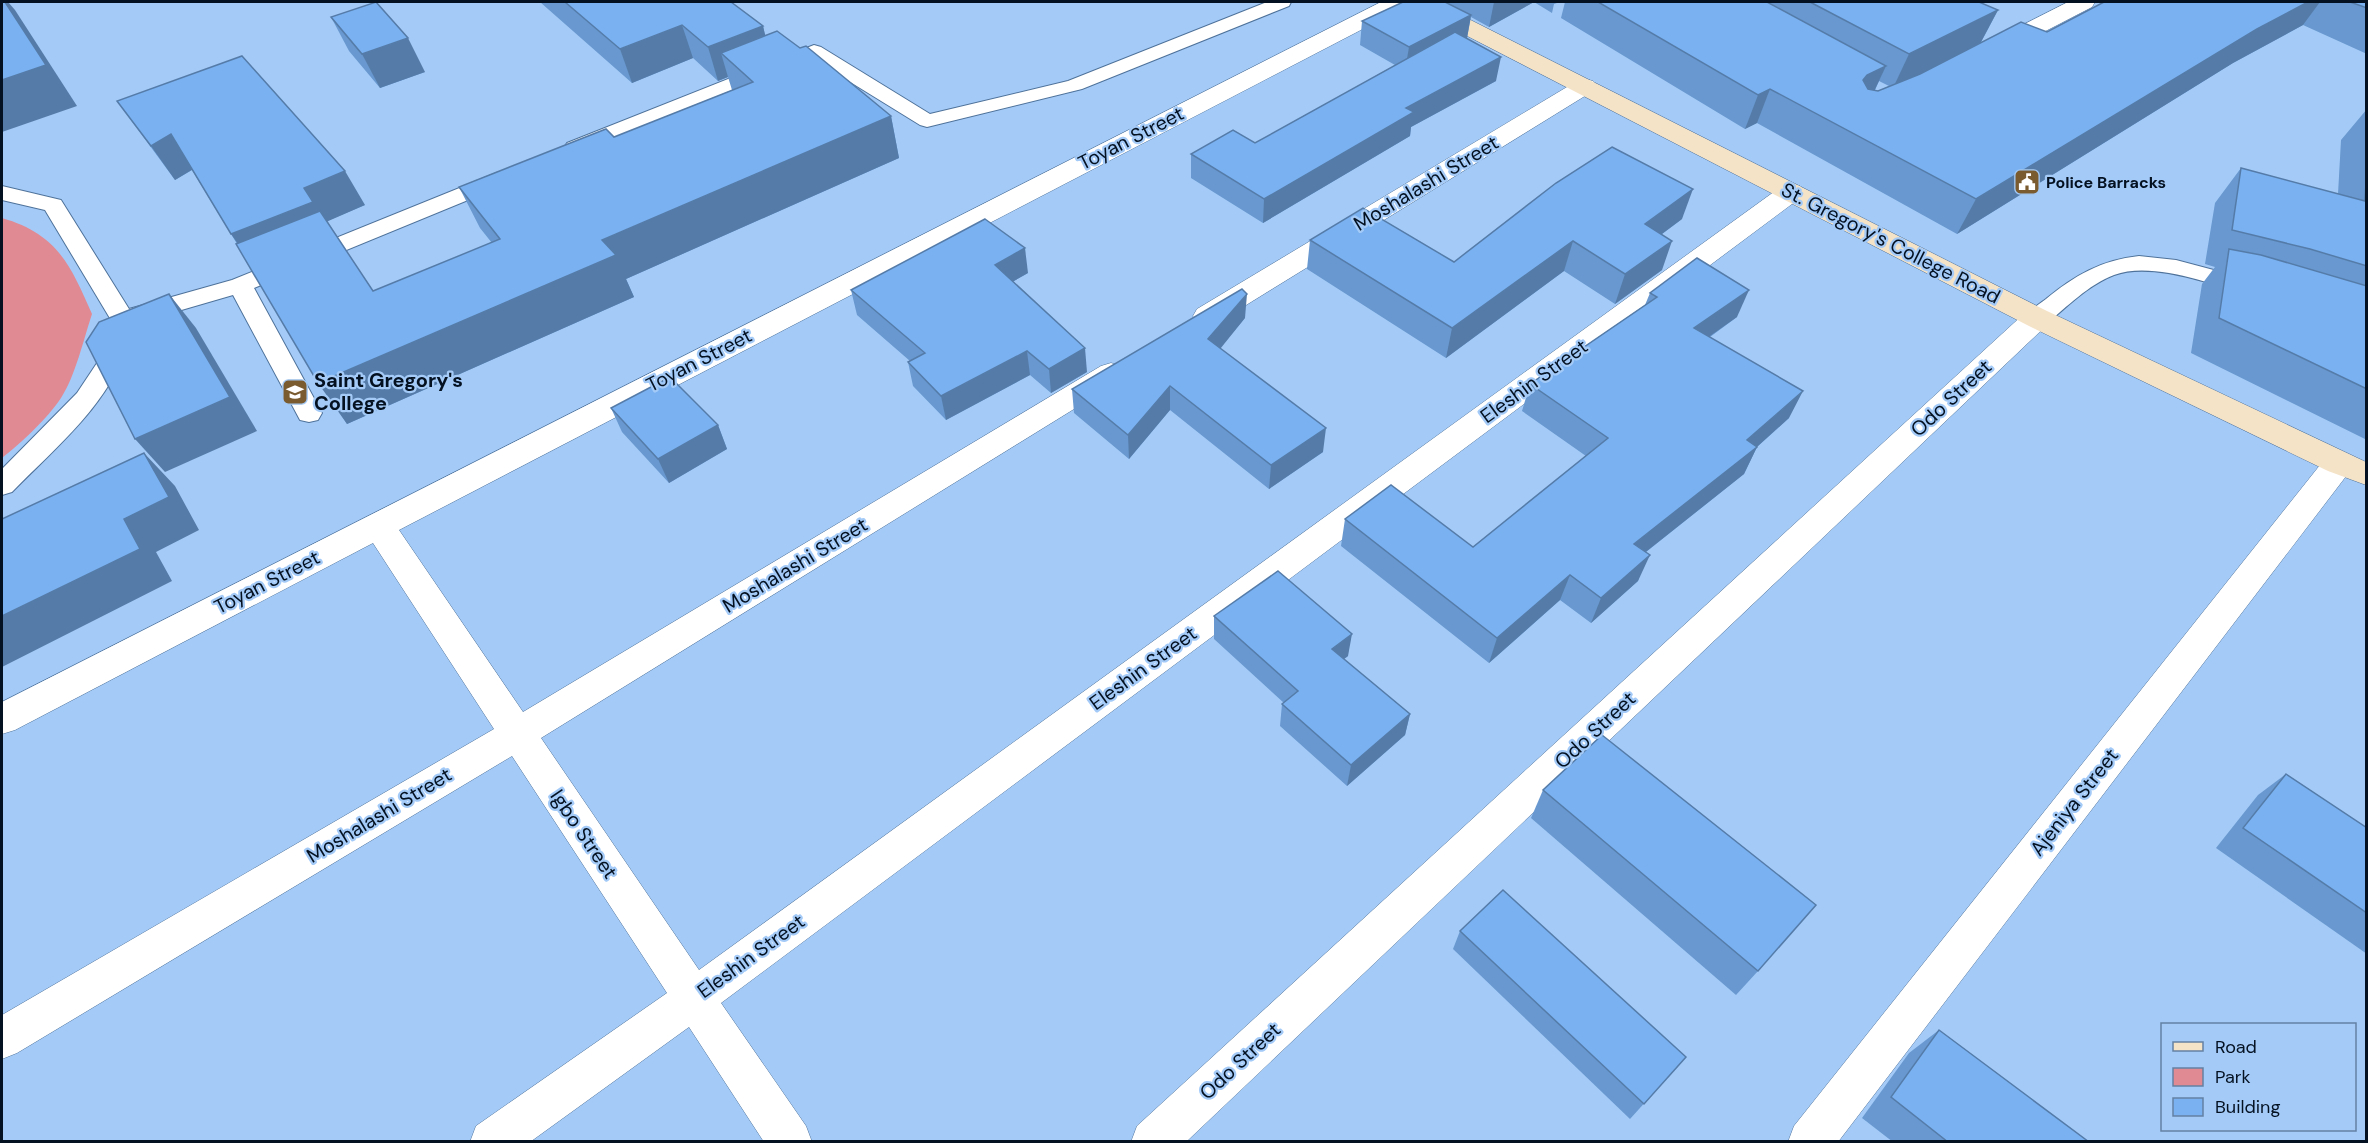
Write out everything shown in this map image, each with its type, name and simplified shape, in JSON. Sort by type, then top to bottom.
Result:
[{"type":"street","name":"Toyan Street","points":[[2,719],[1397,2]]},
{"type":"street","name":"St. Gregory's College Road","points":[[1419,2],[2037,318],[2353,469]]},
{"type":"street","points":[[1978,57],[2084,2]]},
{"type":"street","name":"Moshalashi Street","points":[[1178,333],[1585,86]]},
{"type":"street","name":"Eleshin Street","points":[[492,1142],[694,998],[1791,192]]},
{"type":"street","name":"Odo Street","points":[[1153,1142],[2037,318]]},
{"type":"street","name":"Moshalashi Street","points":[[2,1038],[517,734],[1137,358]]},
{"type":"street","name":"Ajeniya Street","points":[[1810,1142],[2353,469]]},
{"type":"street","name":"Igbo Street","points":[[378,525],[790,1142]]},
{"type":"lane","points":[[560,155],[814,51],[927,121],[1076,85],[1282,2]]},
{"type":"lane","points":[[123,319],[240,285],[516,173]]},
{"type":"lane","points":[[2,193],[53,205],[123,319],[115,353],[82,407],[36,449],[2,485]]},
{"type":"lane","points":[[2037,318],[2083,282],[2108,269],[2134,264],[2163,266],[2203,274],[2267,291]]},
{"type":"lane","points":[[240,285],[309,413]]},
{"type":"green space","points":[[2,218],[21,225],[49,242],[68,266],[92,314],[75,369],[61,398],[49,414],[2,458]]},
{"type":"building","points":[[2,2],[5,2],[46,65],[2,80]]},
{"type":"building","points":[[376,2],[408,38],[362,54],[331,17]]},
{"type":"building","points":[[565,2],[731,2],[763,26],[708,47],[682,25],[620,49]]},
{"type":"building","points":[[1403,2],[1445,2],[1471,15],[1409,47],[1362,21]]},
{"type":"building","points":[[1598,2],[1767,2],[1886,66],[1867,75],[1863,80],[1868,89],[1878,91],[1920,74],[2021,22],[2047,32],[2104,2],[2308,2],[2257,29],[1976,199],[1770,89],[1758,95]]},
{"type":"building","points":[[1810,2],[1979,2],[1998,10],[1909,54]]},
{"type":"building","points":[[2350,2],[2367,2],[2367,8]]},
{"type":"building","points":[[777,31],[800,48],[806,46],[891,116],[602,240],[616,255],[318,383],[236,244],[320,211],[373,291],[500,239],[459,187],[606,129],[614,137],[753,82],[721,53]]},
{"type":"building","points":[[1455,32],[1501,57],[1406,108],[1414,112],[1264,199],[1191,154],[1233,130],[1255,143]]},
{"type":"building","points":[[242,56],[345,171],[304,188],[313,202],[231,234],[171,134],[151,146],[117,101]]},
{"type":"building","points":[[1612,147],[1693,189],[1645,224],[1672,241],[1625,274],[1573,241],[1452,328],[1310,240],[1363,208],[1454,262],[1556,183]]},
{"type":"building","points":[[2367,166],[2367,266],[2232,230],[2241,168],[2365,201]]},
{"type":"building","points":[[985,219],[1025,248],[995,265],[1085,348],[1049,369],[1027,351],[941,396],[908,362],[925,353],[851,290]]},
{"type":"building","points":[[2229,249],[2261,255],[2367,286],[2367,389],[2219,318]]},
{"type":"building","points":[[1697,258],[1749,290],[1694,328],[1803,391],[1747,440],[1757,447],[1634,544],[1650,555],[1601,598],[1570,575],[1497,638],[1345,519],[1391,485],[1473,547],[1608,438],[1530,384],[1657,297],[1650,293]]},
{"type":"building","points":[[1242,289],[1247,294],[1208,339],[1326,428],[1271,465],[1170,386],[1128,435],[1072,389]]},
{"type":"building","points":[[169,294],[230,397],[135,439],[86,342],[99,322]]},
{"type":"building","points":[[670,377],[718,425],[658,459],[611,408]]},
{"type":"building","points":[[144,453],[169,497],[124,519],[140,549],[2,616],[2,519]]},
{"type":"building","points":[[1278,571],[1352,634],[1332,649],[1410,714],[1351,765],[1282,704],[1298,691],[1214,616]]},
{"type":"building","points":[[1602,735],[1816,905],[1758,971],[1543,790]]},
{"type":"building","points":[[2286,774],[2367,828],[2367,913],[2243,828]]},
{"type":"building","points":[[1503,890],[1686,1057],[1644,1104],[1460,931]]},
{"type":"building","points":[[1939,1030],[2089,1142],[1948,1142],[1891,1097]]},
{"type":"place","name":"Police Barracks","points":[[2027,182]]},
{"type":"place","name":"Saint Gregory's College","points":[[295,392]]}]
